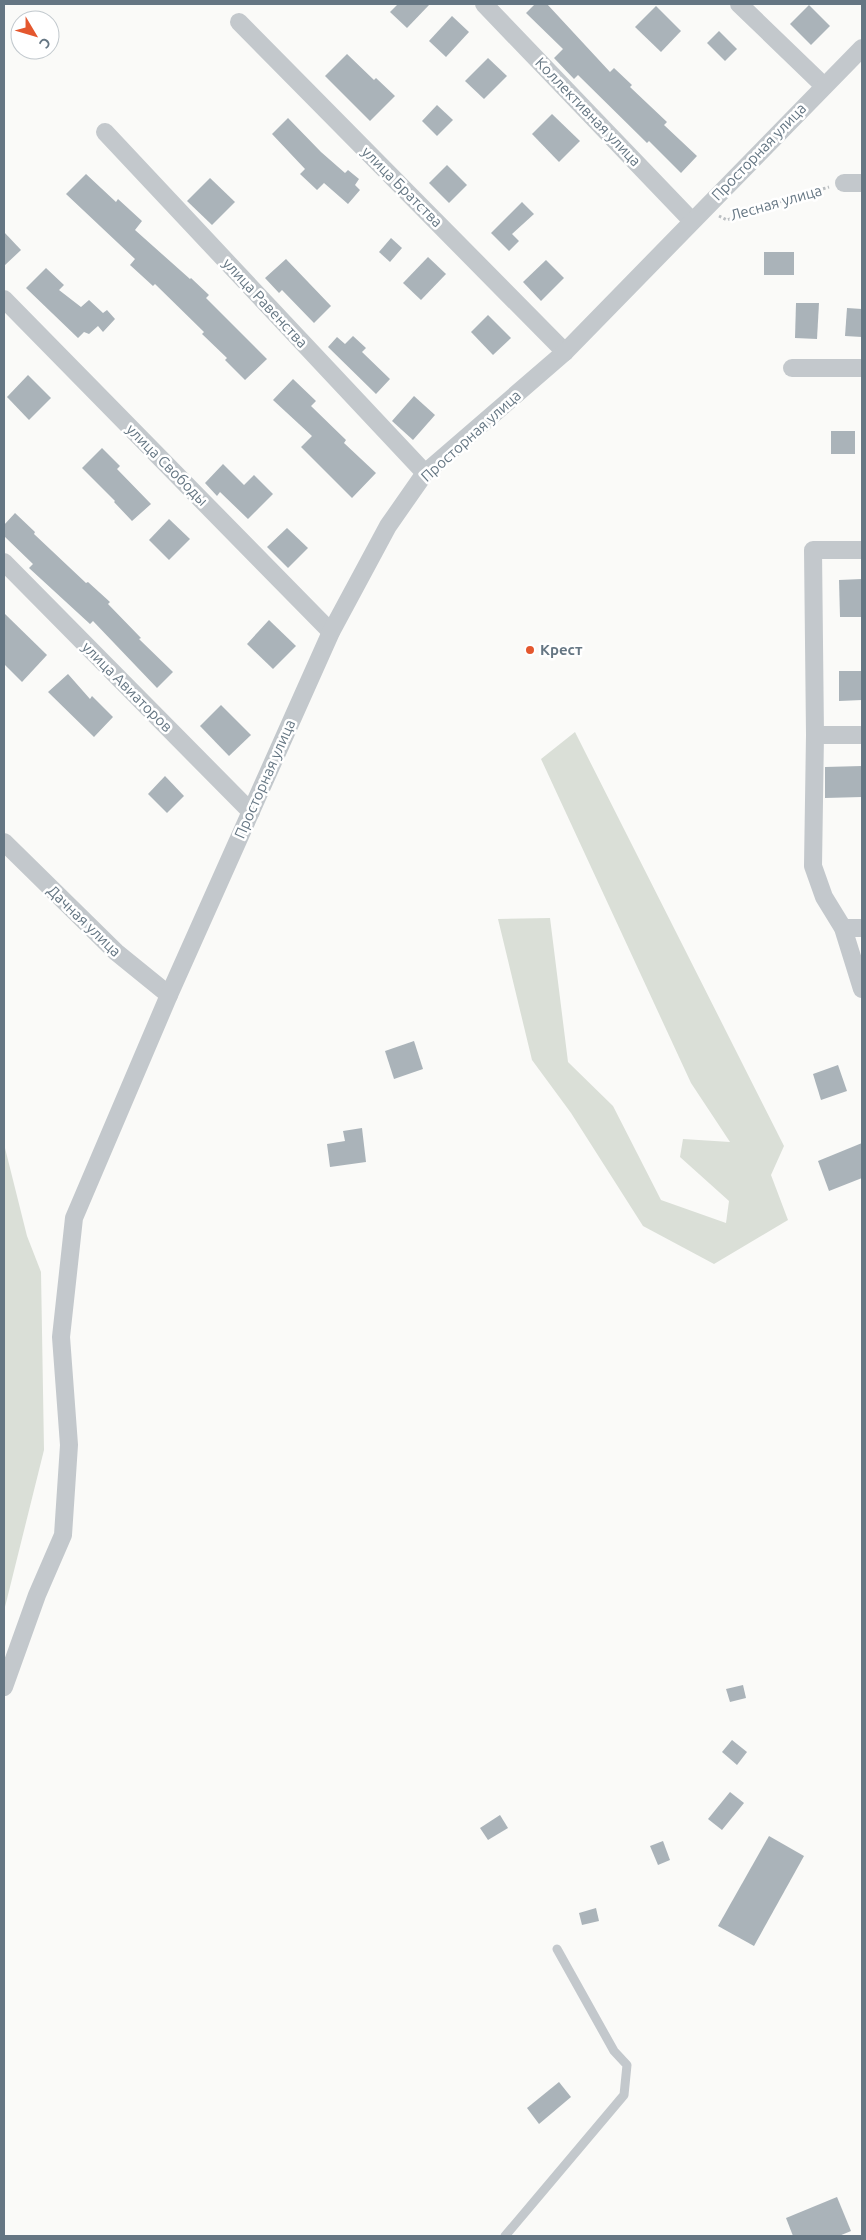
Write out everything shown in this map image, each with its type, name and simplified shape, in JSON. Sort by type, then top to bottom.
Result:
[{"type":"street","name":"Коллективная улица","points":[[484,4],[692,221]]},
{"type":"street","points":[[739,4],[824,86]]},
{"type":"street","name":"улица Братства","points":[[239,22],[565,352]]},
{"type":"street","name":"Просторная улица","points":[[4,1687],[37,1595],[63,1535],[69,1445],[61,1337],[74,1218],[169,995],[331,632],[388,526],[425,473],[565,352],[862,48]]},
{"type":"street","name":"улица Равенства","points":[[105,132],[425,473]]},
{"type":"street","points":[[844,183],[862,183]]},
{"type":"street","name":"улица Свободы","points":[[4,299],[331,632]]},
{"type":"street","points":[[792,368],[862,368]]},
{"type":"street","points":[[862,550],[813,550],[815,735],[813,866],[824,897],[843,928],[862,989]]},
{"type":"street","name":"улица Авиаторов","points":[[4,562],[251,812]]},
{"type":"street","points":[[815,735],[862,735]]},
{"type":"street","name":"Дачная улица","points":[[4,842],[116,952],[169,995]]},
{"type":"street","points":[[843,928],[862,928]]},
{"type":"lane","points":[[505,2236],[624,2095],[627,2065],[614,2051],[557,1950]]},
{"type":"path","name":"Лесная улица","points":[[692,221],[714,213],[727,220],[766,206],[844,183]]},
{"type":"shaded area","points":[[575,732],[784,1146],[771,1175],[788,1220],[714,1264],[643,1226],[571,1113],[532,1060],[498,919],[550,918],[568,1062],[613,1106],[661,1200],[726,1223],[729,1201],[680,1157],[683,1139],[730,1142],[691,1083],[541,759]]},
{"type":"shaded area","points":[[4,1144],[27,1236],[41,1272],[44,1450],[4,1611]]},
{"type":"building","points":[[398,4],[430,4],[407,28],[390,12]]},
{"type":"building","points":[[535,4],[547,4],[610,72],[614,68],[632,85],[630,87],[667,122],[664,125],[697,156],[681,173],[649,141],[647,143],[578,75],[574,79],[554,58],[563,49],[526,13]]},
{"type":"building","points":[[809,5],[830,26],[811,45],[790,24]]},
{"type":"building","points":[[656,6],[681,31],[661,52],[635,27]]},
{"type":"building","points":[[452,16],[469,32],[446,57],[429,41]]},
{"type":"building","points":[[719,31],[737,49],[725,61],[707,43]]},
{"type":"building","points":[[347,54],[374,80],[376,78],[395,96],[370,121],[325,76]]},
{"type":"building","points":[[488,58],[507,76],[484,99],[465,81]]},
{"type":"building","points":[[437,105],[453,120],[437,136],[422,121]]},
{"type":"building","points":[[552,114],[580,141],[559,162],[532,134]]},
{"type":"building","points":[[288,118],[321,152],[345,173],[348,170],[359,179],[355,185],[360,190],[348,204],[324,183],[317,190],[300,174],[305,169],[272,134]]},
{"type":"building","points":[[447,165],[467,185],[449,203],[429,183]]},
{"type":"building","points":[[86,174],[116,202],[118,199],[142,221],[135,230],[209,295],[206,298],[267,359],[245,380],[225,360],[227,358],[202,334],[204,332],[155,284],[153,286],[130,265],[135,259],[66,194]]},
{"type":"building","points":[[210,178],[235,202],[212,225],[187,201]]},
{"type":"building","points":[[522,202],[534,214],[512,234],[519,241],[509,251],[491,233]]},
{"type":"building","points":[[4,232],[21,250],[4,266]]},
{"type":"building","points":[[391,238],[402,248],[390,262],[379,252]]},
{"type":"building","points":[[764,252],[794,252],[794,275],[764,275]]},
{"type":"building","points":[[428,257],[446,274],[421,300],[403,283]]},
{"type":"building","points":[[286,259],[331,306],[314,323],[282,290],[279,293],[265,278]]},
{"type":"building","points":[[546,260],[564,278],[541,301],[523,282]]},
{"type":"building","points":[[46,268],[64,285],[59,290],[81,307],[89,300],[103,313],[107,310],[115,319],[103,332],[98,326],[89,334],[84,332],[78,338],[26,288]]},
{"type":"building","points":[[796,303],[819,303],[817,339],[795,338]]},
{"type":"building","points":[[847,308],[862,309],[862,337],[845,336]]},
{"type":"building","points":[[488,315],[511,338],[493,355],[471,332]]},
{"type":"building","points":[[353,336],[366,348],[362,352],[390,379],[376,394],[328,347],[337,337],[345,344]]},
{"type":"building","points":[[28,375],[51,398],[29,420],[7,397]]},
{"type":"building","points":[[293,379],[316,401],[311,406],[346,440],[344,443],[376,473],[352,498],[301,447],[312,436],[273,400]]},
{"type":"building","points":[[414,396],[435,415],[413,440],[392,421]]},
{"type":"building","points":[[831,431],[855,431],[855,454],[831,454]]},
{"type":"building","points":[[102,448],[120,466],[117,469],[151,504],[132,521],[82,468]]},
{"type":"building","points":[[223,464],[244,485],[254,475],[273,494],[248,519],[220,492],[217,496],[205,483]]},
{"type":"building","points":[[15,513],[35,532],[34,534],[86,583],[88,582],[110,602],[108,604],[141,638],[139,639],[173,672],[157,688],[93,621],[90,624],[29,568],[33,564],[4,536],[4,525]]},
{"type":"building","points":[[169,519],[190,539],[169,560],[149,540]]},
{"type":"building","points":[[287,528],[308,548],[288,568],[267,547]]},
{"type":"building","points":[[862,579],[862,617],[840,617],[839,580]]},
{"type":"building","points":[[4,613],[47,655],[22,682],[4,664]]},
{"type":"building","points":[[269,620],[296,646],[273,669],[247,644]]},
{"type":"building","points":[[839,671],[862,671],[862,700],[839,701]]},
{"type":"building","points":[[68,674],[90,699],[92,696],[113,717],[94,737],[48,692]]},
{"type":"building","points":[[221,705],[251,735],[229,756],[200,726]]},
{"type":"building","points":[[862,766],[862,797],[825,798],[825,767]]},
{"type":"building","points":[[165,776],[184,796],[167,813],[148,794]]},
{"type":"building","points":[[414,1041],[423,1069],[394,1079],[385,1051]]},
{"type":"building","points":[[838,1065],[847,1091],[821,1100],[813,1074]]},
{"type":"building","points":[[362,1128],[366,1162],[330,1167],[327,1144],[345,1141],[343,1131]]},
{"type":"building","points":[[862,1143],[862,1178],[829,1191],[818,1161]]},
{"type":"building","points":[[743,1685],[746,1698],[730,1702],[726,1689]]},
{"type":"building","points":[[732,1740],[747,1752],[737,1765],[722,1752]]},
{"type":"building","points":[[730,1792],[744,1803],[722,1830],[708,1819]]},
{"type":"building","points":[[500,1815],[508,1828],[488,1840],[480,1828]]},
{"type":"building","points":[[769,1836],[804,1856],[754,1946],[718,1926]]},
{"type":"building","points":[[663,1841],[670,1860],[658,1865],[650,1846]]},
{"type":"building","points":[[596,1908],[599,1921],[582,1925],[579,1913]]},
{"type":"building","points":[[559,2082],[571,2097],[539,2124],[527,2108]]},
{"type":"building","points":[[837,2197],[851,2231],[839,2236],[793,2236],[786,2218]]},
{"type":"place","name":"Крест","points":[[530,650]]}]
